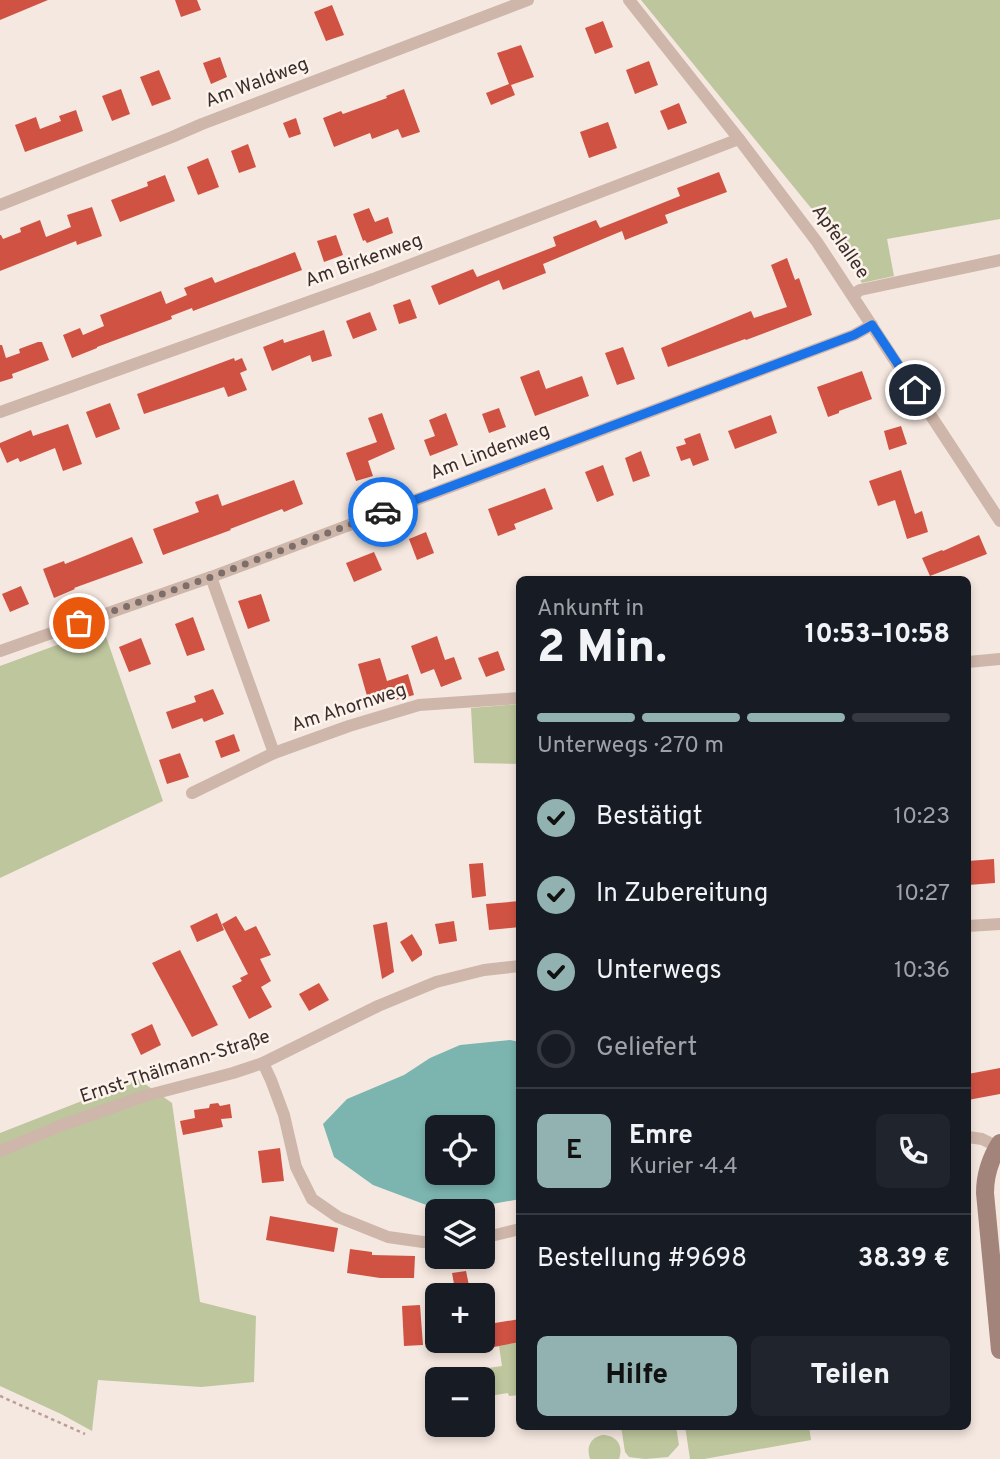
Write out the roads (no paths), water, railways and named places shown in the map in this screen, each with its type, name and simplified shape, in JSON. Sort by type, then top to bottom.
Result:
[{"type":"main road","points":[[999,1145],[985,1178],[985,1194],[1000,1350]]},
{"type":"street","name":"Am Waldweg","points":[[0,205],[202,124],[528,0]]},
{"type":"street","name":"Apfelallee","points":[[629,0],[740,139],[817,242],[1000,521]]},
{"type":"street","name":"Am Birkenweg","points":[[0,412],[373,279],[740,139]]},
{"type":"street","points":[[853,295],[860,290],[1000,260]]},
{"type":"street","name":"Am Lindenweg","points":[[0,650],[211,577],[854,335],[872,325]]},
{"type":"street","name":"Am Ahornweg","points":[[211,577],[274,753]]},
{"type":"street","points":[[971,662],[1000,659]]},
{"type":"street","name":"Am Ahornweg","points":[[192,793],[274,753],[419,705],[516,698]]},
{"type":"street","points":[[971,926],[1000,924]]},
{"type":"street","name":"Ernst-Thälmann-Straße","points":[[0,1151],[141,1097],[263,1063],[379,1006],[436,982],[484,970],[516,966]]},
{"type":"street","points":[[263,1063],[284,1115],[296,1167],[312,1199],[338,1217],[388,1237],[425,1242]]},
{"type":"street","points":[[971,1137],[999,1145]]},
{"type":"street","points":[[495,1235],[516,1230]]},
{"type":"water","points":[[516,1041],[516,1200],[495,1204],[495,1199],[425,1199],[425,1204],[373,1185],[334,1157],[323,1124],[347,1099],[404,1075],[430,1058],[460,1045]]}]
